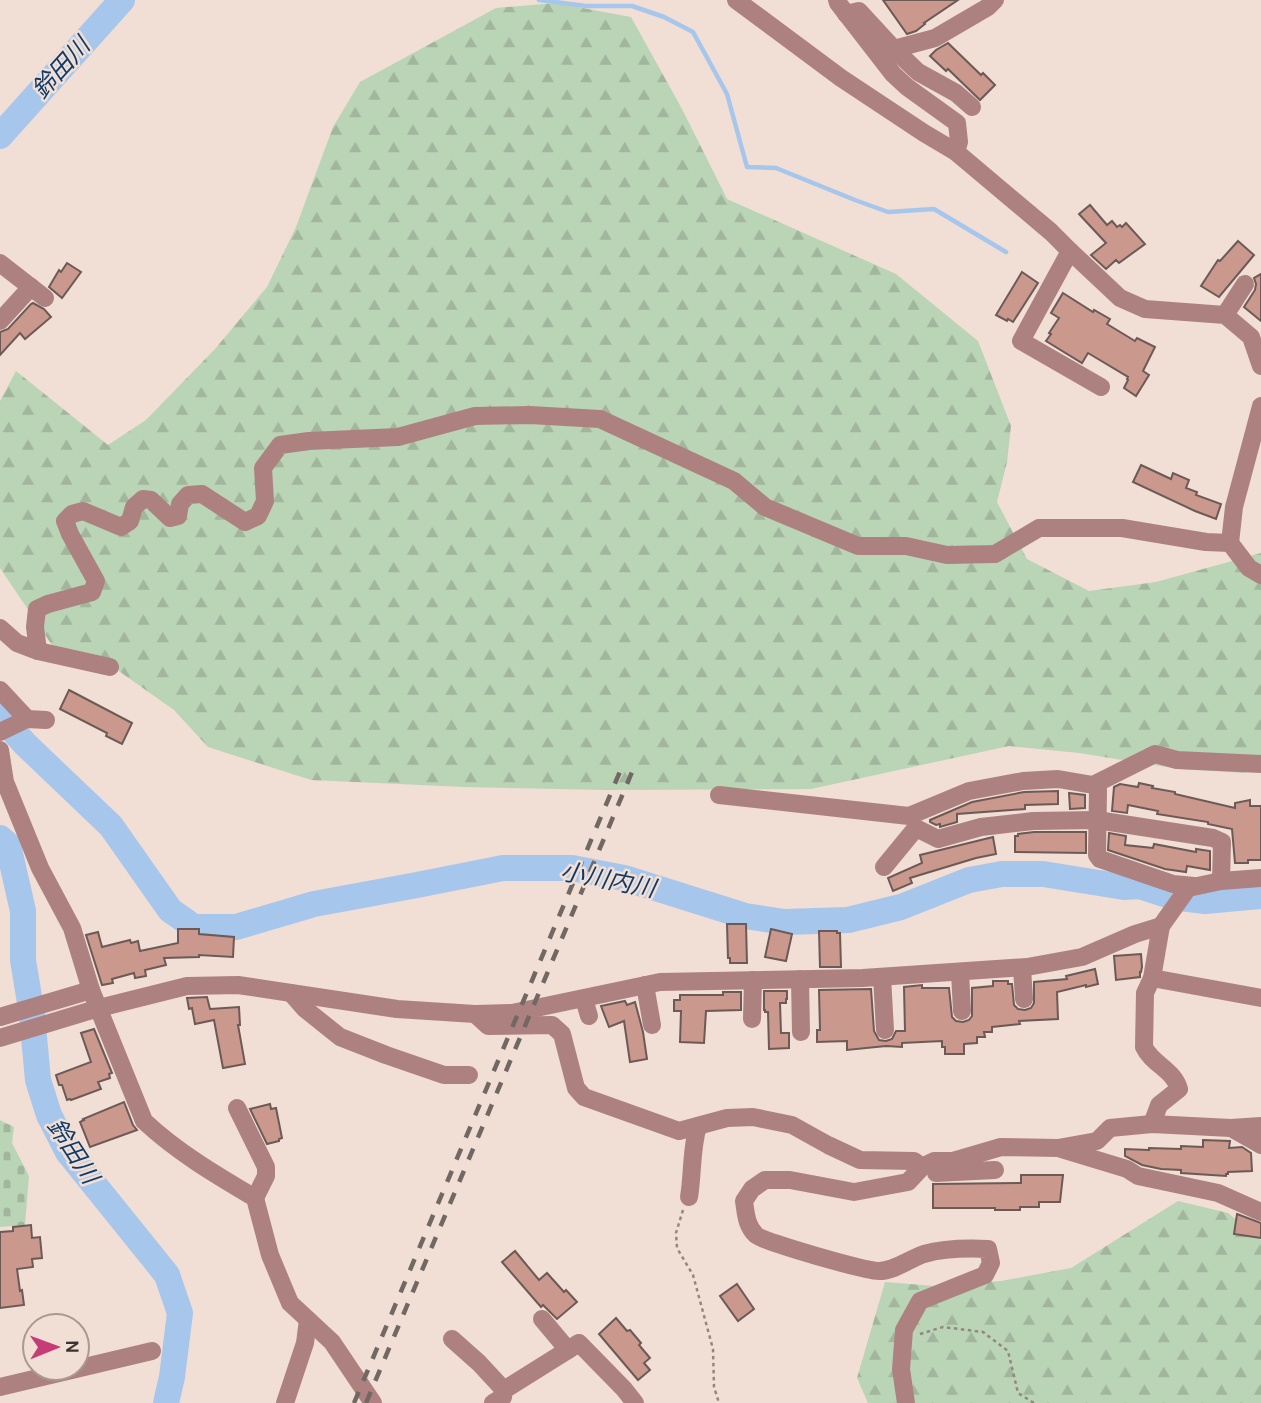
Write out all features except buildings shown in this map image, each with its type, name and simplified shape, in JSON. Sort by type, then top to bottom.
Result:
[{"type":"street","points":[[736,0],[841,78],[956,152],[1051,232],[1120,298],[1145,309],[1225,315],[1251,337],[1261,366]]},
{"type":"street","points":[[894,49],[935,38],[988,7],[995,0]]},
{"type":"street","points":[[842,7],[893,74],[907,88],[957,123],[959,142],[956,152]]},
{"type":"street","points":[[842,7],[859,10],[918,72],[956,93],[972,107]]},
{"type":"street","points":[[1070,251],[1021,341],[1101,387]]},
{"type":"street","points":[[0,263],[38,292],[0,321]]},
{"type":"street","points":[[1225,315],[1245,284]]},
{"type":"street","points":[[1261,406],[1234,507],[1230,542],[1249,568],[1261,575]]},
{"type":"street","points":[[38,651],[35,626],[37,609],[92,592],[96,581],[65,521],[72,513],[82,511],[121,527],[130,521],[134,507],[144,499],[151,500],[170,518],[178,516],[180,504],[188,495],[201,494],[245,522],[258,516],[265,501],[263,468],[280,445],[398,437],[475,416],[530,415],[600,419],[734,481],[765,507],[858,546],[906,546],[947,555],[995,554],[1039,528],[1122,528],[1206,542],[1230,542]]},
{"type":"street","points":[[0,628],[17,643],[38,651],[110,667]]},
{"type":"street","points":[[0,690],[27,719]]},
{"type":"street","points":[[1,731],[27,719],[46,720]]},
{"type":"street","points":[[0,750],[5,782],[40,869],[72,928],[91,990],[144,1121],[211,1173],[255,1198]]},
{"type":"street","points":[[1093,785],[1155,754],[1177,760],[1261,764]]},
{"type":"street","points":[[884,867],[912,822],[969,791],[1023,781],[1058,779],[1093,785],[1098,790],[1097,855],[1100,859],[1173,884],[1191,887],[1221,881],[1261,878]]},
{"type":"street","points":[[719,795],[912,822],[938,839],[981,827],[1033,821],[1097,820],[1213,838],[1222,842],[1221,881]]},
{"type":"street","points":[[1152,1124],[1159,1105],[1179,1088],[1177,1080],[1147,1053],[1144,1047],[1145,993],[1152,978],[1164,922],[1191,887]]},
{"type":"street","points":[[0,1038],[80,1013],[187,986],[238,985],[397,1009],[475,1014],[512,1013],[586,1007],[660,982],[882,977],[1022,968],[1082,957],[1164,922]]},
{"type":"street","points":[[1022,968],[1024,999]]},
{"type":"street","points":[[960,972],[962,1011]]},
{"type":"street","points":[[882,977],[885,1030]]},
{"type":"street","points":[[1152,978],[1261,998]]},
{"type":"street","points":[[800,979],[801,1032]]},
{"type":"street","points":[[752,1019],[753,980]]},
{"type":"street","points":[[645,985],[652,1025]]},
{"type":"street","points":[[0,1017],[91,990]]},
{"type":"street","points":[[291,993],[304,1009],[340,1037],[444,1075],[469,1075]]},
{"type":"street","points":[[475,1014],[488,1026],[552,1025],[562,1034],[576,1088],[584,1097],[679,1131],[727,1118],[753,1117],[792,1125],[860,1160],[915,1161],[918,1170]]},
{"type":"street","points":[[237,1108],[266,1167],[266,1176],[255,1198],[271,1255],[290,1303],[332,1342],[373,1403]]},
{"type":"street","points":[[906,1403],[901,1369],[904,1330],[920,1301],[985,1275],[991,1263],[988,1250],[943,1249],[879,1271],[846,1265],[758,1237],[747,1222],[744,1201],[752,1189],[765,1180],[790,1180],[854,1192],[908,1182],[918,1170],[934,1161],[953,1161],[1001,1147],[1058,1148],[1097,1141],[1111,1128],[1152,1124],[1231,1128],[1261,1126]]},
{"type":"street","points":[[688,1197],[692,1180],[693,1142],[698,1126]]},
{"type":"street","points":[[1231,1128],[1261,1145]]},
{"type":"street","points":[[1058,1148],[1127,1169],[1138,1175],[1218,1193],[1261,1212]]},
{"type":"street","points":[[918,1170],[995,1170]]},
{"type":"street","points":[[542,1319],[568,1350]]},
{"type":"street","points":[[285,1403],[305,1343],[308,1320]]},
{"type":"street","points":[[452,1339],[479,1363],[499,1396],[579,1343],[635,1403]]},
{"type":"street","points":[[0,1387],[152,1351]]},
{"type":"path","points":[[688,1197],[676,1233],[677,1248],[693,1275],[713,1349],[714,1387],[719,1403]]},
{"type":"path","points":[[903,1338],[943,1327],[983,1332],[1007,1351],[1018,1393],[1034,1403]]},
{"type":"green space","points":[[556,3],[631,17],[682,109],[727,199],[896,274],[978,341],[1011,426],[1007,462],[997,502],[1027,559],[1089,591],[1156,582],[1261,553],[1261,760],[1245,773],[1179,769],[1079,753],[1009,746],[811,789],[608,790],[311,780],[208,747],[174,710],[116,669],[66,666],[0,568],[0,401],[16,371],[108,445],[146,420],[215,349],[267,287],[296,227],[333,127],[360,82],[496,8]]},
{"type":"green space","points":[[0,1120],[14,1127],[12,1143],[29,1176],[25,1225],[0,1227]]},
{"type":"green space","points":[[1178,1201],[1228,1213],[1261,1240],[1261,1403],[868,1403],[857,1378],[885,1282],[935,1286],[1001,1281],[1071,1268]]},
{"type":"waterway","name":"鈴田川","points":[[0,136],[122,0]]},
{"type":"waterway","points":[[539,0],[586,6],[632,6],[664,17],[693,32],[727,94],[747,167],[776,168],[888,212],[934,209],[1006,252]]},
{"type":"waterway","name":"小川内川","points":[[0,716],[25,744],[111,826],[170,910],[194,927],[236,927],[314,904],[503,868],[572,868],[624,878],[745,916],[784,922],[848,920],[901,907],[969,880],[1002,874],[1043,874],[1124,887],[1139,886],[1173,897],[1205,901],[1261,896]]},
{"type":"waterway","name":"鈴田川","points":[[0,838],[8,845],[23,911],[23,960],[32,1015],[38,1080],[49,1115],[68,1152],[167,1275],[180,1313],[166,1403]]},
{"type":"railway","points":[[354,1403],[624,762]]},
{"type":"railway","points":[[366,1403],[635,765]]}]
